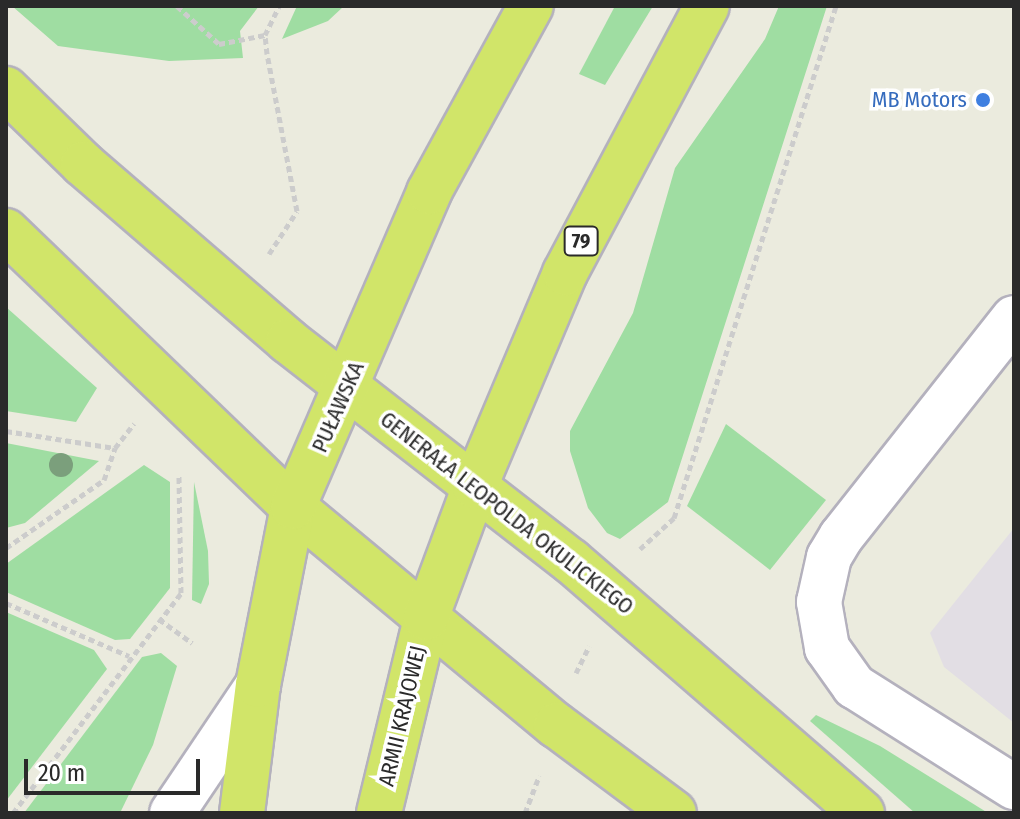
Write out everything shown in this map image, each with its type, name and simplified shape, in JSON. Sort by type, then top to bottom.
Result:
[{"type":"main road","name":"PUŁAWSKA","points":[[258,685],[293,507],[347,388],[429,192],[531,6]]},
{"type":"main road","name":"79","points":[[426,618],[475,486],[565,273],[707,6]]},
{"type":"main road","name":"GENERAŁA LEOPOLDA OKULICKIEGO","points":[[6,89],[83,164],[347,388],[592,578],[862,813]]},
{"type":"main road","points":[[6,231],[293,507],[426,618],[674,813]]},
{"type":"main road","name":"ARMII KRAJOWEJ","points":[[379,813],[426,618]]},
{"type":"main road","points":[[242,813],[258,685]]},
{"type":"street","points":[[1014,318],[841,537],[829,557],[819,602],[827,648],[854,686],[1014,787]]},
{"type":"street","name":"PUŁAWSKA","points":[[172,813],[258,685]]},
{"type":"path","points":[[177,6],[219,44],[265,35]]},
{"type":"path","points":[[265,259],[297,211],[265,35],[279,6]]},
{"type":"path","points":[[635,554],[674,518],[836,6]]},
{"type":"path","points":[[6,548],[104,480],[115,448],[144,412]]},
{"type":"path","points":[[134,423],[144,431]]},
{"type":"path","points":[[6,431],[115,448]]},
{"type":"path","points":[[13,813],[129,656],[181,593],[180,475],[175,468]]},
{"type":"path","points":[[6,603],[129,656]]},
{"type":"path","points":[[159,619],[192,643]]},
{"type":"path","points":[[572,682],[591,641]]},
{"type":"path","points":[[525,813],[540,775]]},
{"type":"shaded area","points":[[1014,528],[1014,723],[944,667],[930,633]]},
{"type":"green space","points":[[12,6],[259,6],[240,31],[243,58],[169,61],[58,46]]},
{"type":"green space","points":[[297,6],[344,6],[328,21],[282,39]]},
{"type":"green space","points":[[615,6],[653,6],[605,85],[579,74]]},
{"type":"green space","points":[[779,6],[827,6],[668,502],[620,539],[607,533],[588,508],[570,451],[570,431],[633,313],[675,168],[765,39]]},
{"type":"green space","points":[[6,307],[97,388],[76,422],[6,411]]},
{"type":"green space","points":[[726,424],[826,500],[770,570],[687,506]]},
{"type":"green space","points":[[6,443],[99,461],[25,523],[6,528]]},
{"type":"green space","points":[[144,465],[170,482],[170,588],[130,639],[115,640],[6,592],[6,564]]},
{"type":"green space","points":[[194,482],[208,551],[209,584],[201,604],[192,600]]},
{"type":"green space","points":[[6,612],[94,650],[107,669],[6,801]]},
{"type":"green space","points":[[161,653],[177,666],[153,745],[120,813],[24,813],[142,657]]},
{"type":"green space","points":[[816,715],[880,746],[988,813],[915,813],[810,721]]},
{"type":"place","name":"MB Motors","points":[[983,100]]}]
